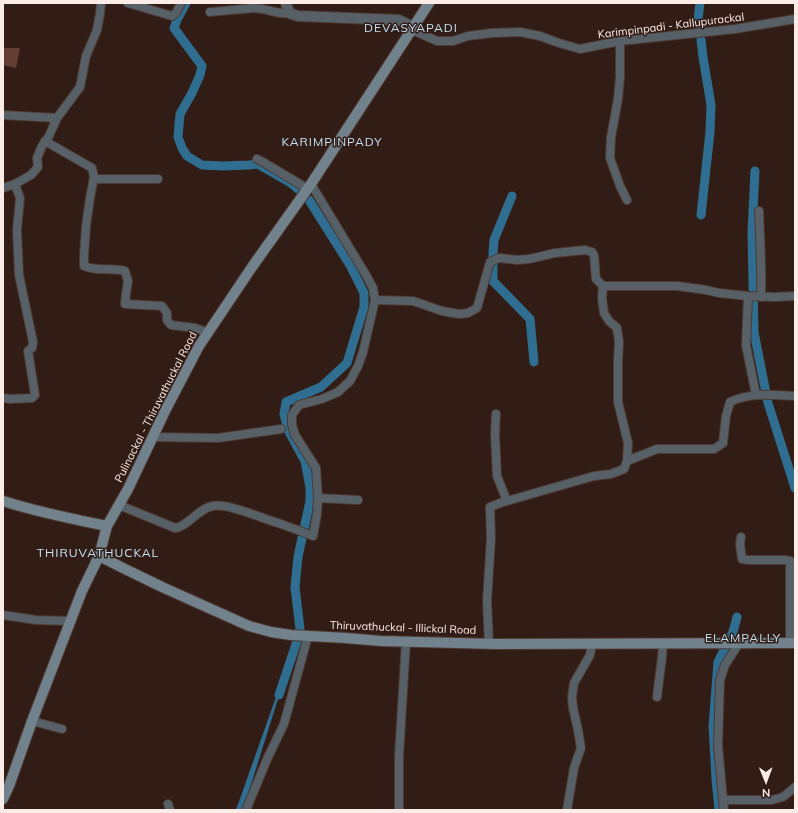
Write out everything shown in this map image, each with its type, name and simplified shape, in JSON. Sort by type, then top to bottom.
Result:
[{"type":"main road","points":[[308,188],[429,3]]},
{"type":"main road","name":"Pulinackal - Thiruvathuckal Road","points":[[3,799],[82,591],[99,556],[107,526],[119,505],[191,359],[252,267],[308,188]]},
{"type":"main road","points":[[3,501],[28,509],[107,526]]},
{"type":"main road","name":"Thiruvathuckal - Illickal Road","points":[[99,556],[242,623],[261,630],[291,635],[380,641],[489,644],[792,643]]},
{"type":"street","points":[[3,188],[15,184],[31,175],[38,167],[37,158],[42,146],[57,118],[80,87],[86,56],[97,30],[101,3]]},
{"type":"street","points":[[128,3],[172,16],[176,13],[181,3]]},
{"type":"street","points":[[286,3],[289,13]]},
{"type":"street","points":[[210,12],[255,8],[309,17],[399,20],[413,29]]},
{"type":"street","name":"Karimpinpadi - Kallupurackal","points":[[413,29],[437,41],[453,41],[468,36],[520,32],[540,36],[580,49],[620,41],[735,29],[795,19]]},
{"type":"street","points":[[620,41],[620,77],[618,99],[611,137],[610,158],[620,186],[627,200]]},
{"type":"street","points":[[3,115],[57,118]]},
{"type":"street","points":[[45,141],[92,168],[94,179],[86,226],[84,266],[91,269],[117,269],[125,271],[128,281],[125,304],[162,306],[168,313],[167,320],[171,325],[195,328],[208,332]]},
{"type":"street","points":[[119,505],[175,528],[179,528],[204,509],[212,506],[222,506],[241,510],[313,536],[318,498],[316,468],[295,435],[292,425],[292,414],[299,405],[322,399],[338,392],[350,381],[363,352],[375,300],[373,288],[366,275],[308,188],[257,160]]},
{"type":"street","points":[[94,179],[158,179]]},
{"type":"street","points":[[3,398],[32,398],[35,395],[28,351],[32,348],[33,342],[20,275],[16,230],[20,198],[15,184]]},
{"type":"street","points":[[759,211],[760,256],[762,272],[761,297]]},
{"type":"street","points":[[375,300],[412,301],[448,312],[459,314],[468,313],[477,308],[490,262],[499,258],[517,260],[529,259],[555,253],[585,250],[592,252],[594,255],[596,279],[603,286],[678,286],[748,296],[795,296]]},
{"type":"street","points":[[489,644],[487,602],[492,538],[490,508],[500,503],[594,476],[611,474],[624,469],[627,461],[628,443],[618,402],[619,342],[617,328],[609,321],[604,313],[602,298],[603,286]]},
{"type":"street","points":[[748,296],[746,345],[763,395]]},
{"type":"street","points":[[627,461],[657,449],[714,449],[723,443],[726,416],[730,402],[738,398],[763,395],[795,396]]},
{"type":"street","points":[[496,414],[495,434],[498,476],[507,501]]},
{"type":"street","points":[[153,437],[218,438],[281,429]]},
{"type":"street","points":[[318,498],[358,500]]},
{"type":"street","points":[[741,537],[740,544],[742,559],[790,561],[792,643]]},
{"type":"street","points":[[3,615],[36,620],[71,621]]},
{"type":"street","points":[[246,810],[284,724],[306,636]]},
{"type":"street","points":[[399,810],[399,756],[406,641]]},
{"type":"street","points":[[657,697],[662,657],[662,643]]},
{"type":"street","points":[[724,810],[718,746],[720,680],[731,643]]},
{"type":"street","points":[[567,810],[574,768],[581,748],[573,708],[572,697],[574,683],[590,655],[592,644]]},
{"type":"street","points":[[32,721],[62,729]]},
{"type":"street","points":[[723,800],[772,800],[784,797],[795,787]]},
{"type":"shaded area","points":[[3,47],[20,48],[16,68],[3,65]]},
{"type":"water","points":[[300,629],[243,810],[236,810]]},
{"type":"waterway","points":[[186,3],[174,28],[202,66],[200,75],[192,93],[180,114],[178,137],[182,148],[187,156],[202,165],[222,166],[258,164],[291,183],[298,189]]},
{"type":"waterway","points":[[699,26],[698,19],[700,3]]},
{"type":"waterway","points":[[701,40],[711,105],[710,132],[701,215]]},
{"type":"waterway","points":[[755,171],[752,232],[754,332],[768,403],[795,488]]},
{"type":"waterway","points":[[512,196],[494,240],[493,281],[530,319],[534,362]]},
{"type":"waterway","points":[[279,695],[300,629],[295,587],[298,557],[310,501],[310,488],[305,461],[288,430],[284,414],[286,402],[321,387],[347,363],[364,307],[364,293],[350,265],[309,200]]},
{"type":"waterway","points":[[719,810],[713,726],[718,662],[733,632],[737,617]]},
{"type":"district","name":"DEVASYAPADI","points":[[411,28]]},
{"type":"district","name":"KARIMPINPADY","points":[[332,142]]},
{"type":"district","name":"THIRUVATHUCKAL","points":[[98,553]]},
{"type":"district","name":"ELAMPALLY","points":[[743,638]]}]
